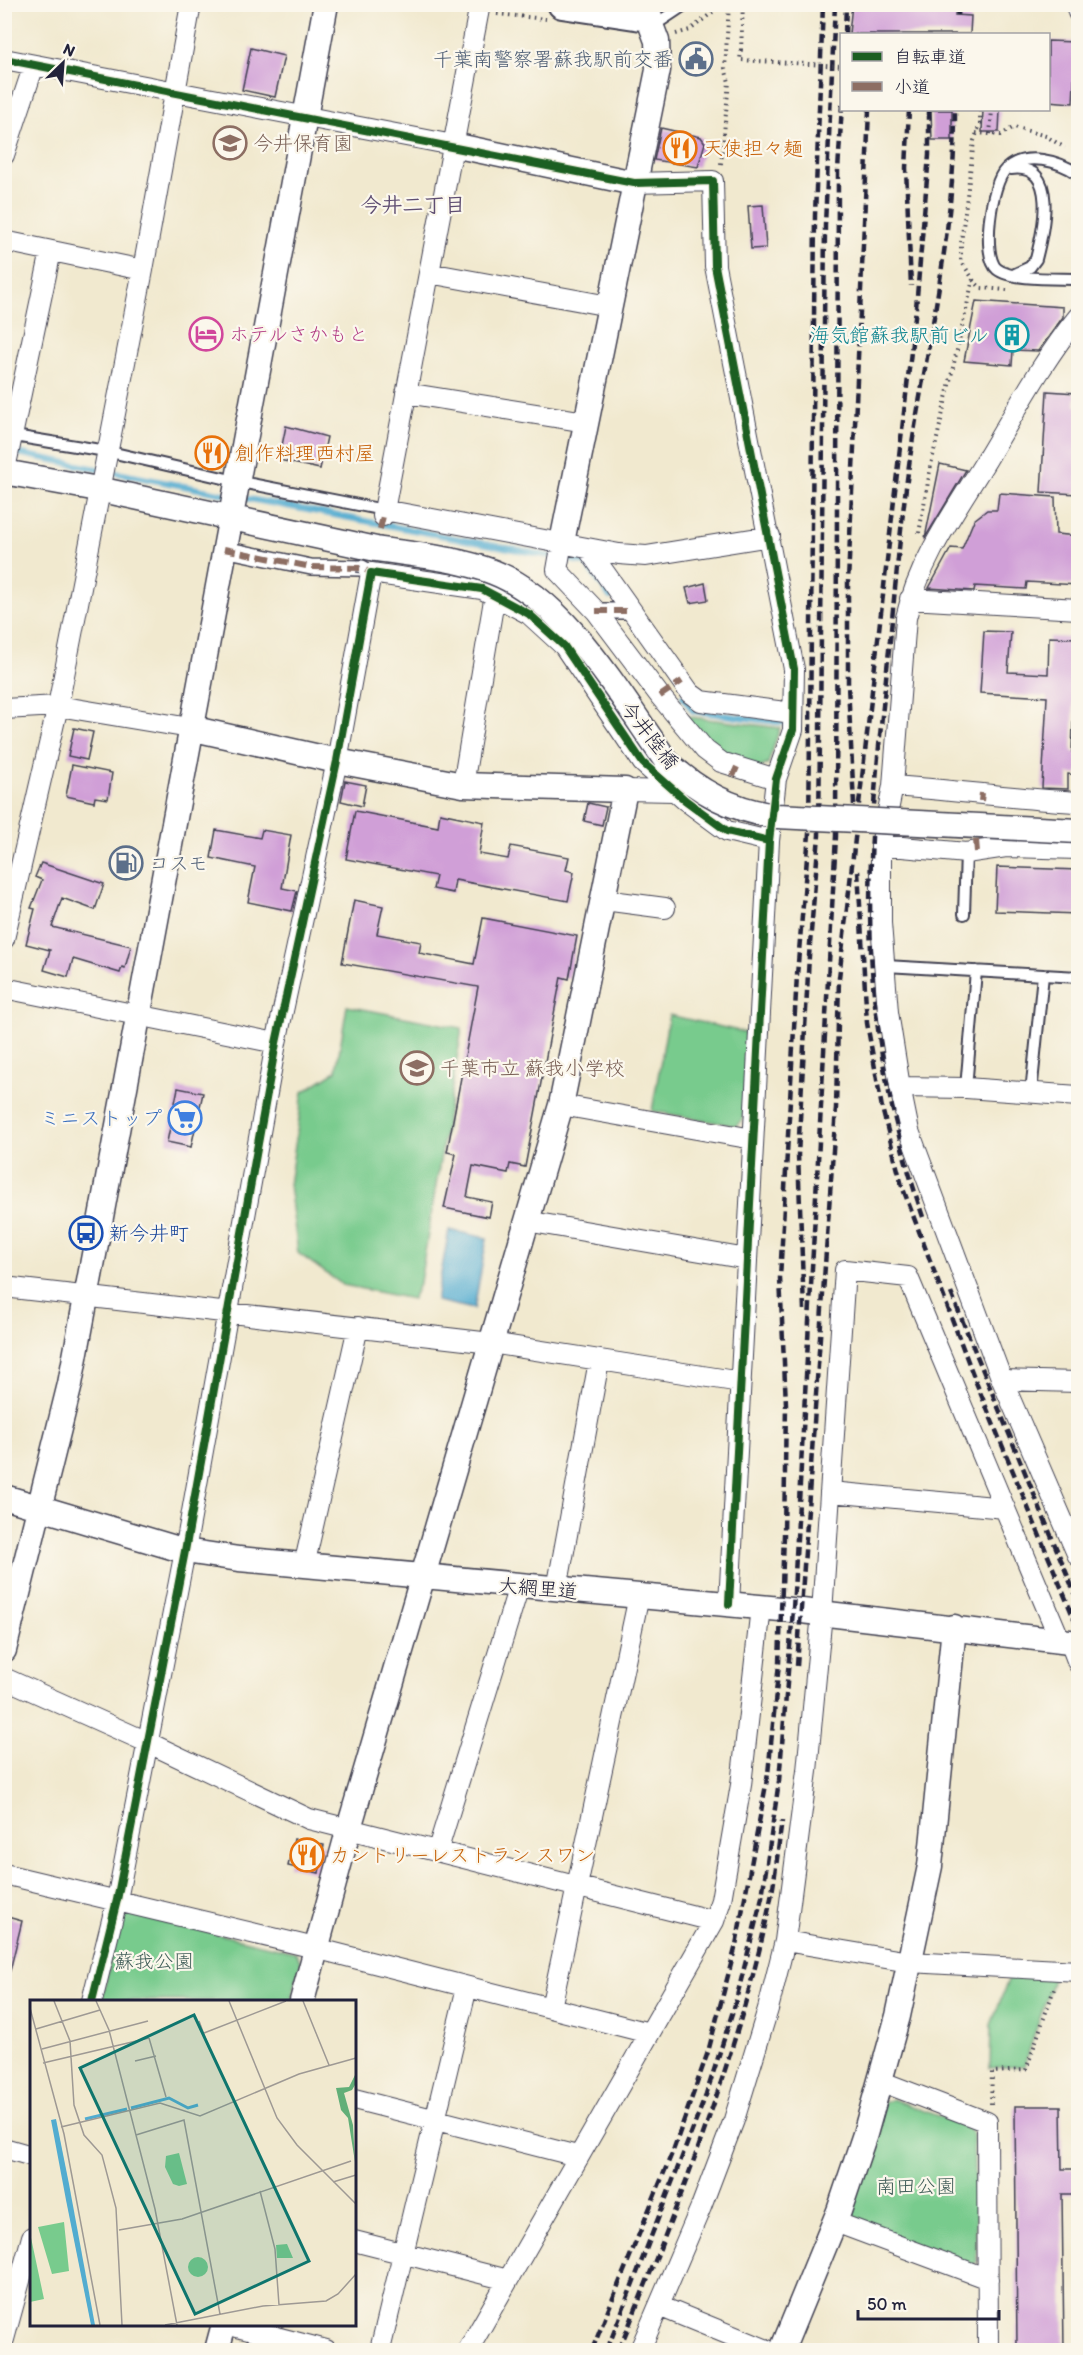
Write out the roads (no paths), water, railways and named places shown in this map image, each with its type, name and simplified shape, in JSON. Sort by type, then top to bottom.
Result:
[{"type":"main road","points":[[560,13],[651,11]]},
{"type":"street","points":[[4,939],[58,706],[98,489],[143,270],[190,4]]},
{"type":"street","points":[[4,1650],[70,1384],[326,4]]},
{"type":"street","points":[[1076,4],[1078,12]]},
{"type":"street","points":[[487,10],[453,146],[381,526],[562,542],[588,549],[646,556],[770,536]]},
{"type":"street","points":[[651,11],[657,40],[658,70],[557,570],[596,611],[660,696],[705,750],[735,771],[776,779]]},
{"type":"street","points":[[4,59],[634,183],[713,181],[715,266],[792,650],[793,713],[793,730],[776,779],[769,841],[729,1604]]},
{"type":"street","points":[[4,155],[34,65]]},
{"type":"street","points":[[4,241],[143,270]]},
{"type":"street","points":[[5,472],[8,435],[51,251]]},
{"type":"street","points":[[429,273],[609,306]]},
{"type":"street","points":[[1078,316],[1018,407],[933,549],[910,599],[906,618],[893,786],[881,846],[881,923],[888,1012],[909,1131],[1002,1380],[1078,1556]]},
{"type":"street","points":[[406,393],[586,422]]},
{"type":"street","name":"今井陸橋","points":[[5,472],[230,517],[381,526],[475,566],[527,590],[570,629],[668,762],[681,775],[723,802],[761,814],[777,816],[1078,831]]},
{"type":"street","points":[[224,549],[310,567],[362,568],[371,573],[466,586],[495,594],[528,614],[556,637],[643,763],[674,791],[724,822],[741,836],[769,841]]},
{"type":"street","points":[[588,549],[690,693],[701,701],[793,713]]},
{"type":"street","points":[[92,2000],[117,1900],[185,1551],[276,1043],[337,761],[371,573]]},
{"type":"street","points":[[463,785],[495,594]]},
{"type":"street","points":[[910,599],[1078,609]]},
{"type":"street","points":[[596,611],[631,611]]},
{"type":"street","points":[[660,696],[682,681]]},
{"type":"street","points":[[4,709],[58,706],[190,728],[337,761],[463,785],[674,791]]},
{"type":"street","points":[[893,786],[982,797],[1078,802]]},
{"type":"street","points":[[302,2000],[349,1828],[561,1105],[626,790]]},
{"type":"street","points":[[881,846],[1078,849]]},
{"type":"street","points":[[604,900],[664,908]]},
{"type":"street","points":[[4,988],[276,1043]]},
{"type":"street","points":[[900,1087],[966,1088],[1078,1096]]},
{"type":"street","points":[[561,1105],[753,1139]]},
{"type":"street","points":[[526,1221],[747,1259]]},
{"type":"street","points":[[640,2350],[701,2207],[734,2120],[768,2009],[785,1941],[807,1771],[822,1613],[845,1270],[908,1277],[1005,1508],[1072,1647]]},
{"type":"street","points":[[4,1287],[491,1343],[741,1382]]},
{"type":"street","points":[[304,1566],[358,1327]]},
{"type":"street","points":[[557,1589],[599,1361]]},
{"type":"street","points":[[1002,1380],[1078,1382]]},
{"type":"street","points":[[830,1492],[1005,1508]]},
{"type":"street","name":"大網里道","points":[[4,1497],[185,1551],[422,1578],[729,1604],[954,1627],[1072,1647]]},
{"type":"street","points":[[438,1849],[519,1586]]},
{"type":"street","points":[[551,2008],[579,1887],[639,1596]]},
{"type":"street","points":[[468,2350],[577,2156],[714,1921],[721,1900],[741,1785],[761,1607]]},
{"type":"street","points":[[782,2350],[835,2222],[865,2134],[909,1962],[930,1866],[954,1627]]},
{"type":"street","points":[[4,1678],[147,1742],[298,1815],[714,1921]]},
{"type":"street","points":[[4,1874],[315,1948],[649,2033]]},
{"type":"street","points":[[785,1941],[909,1962],[1069,1970]]},
{"type":"street","points":[[380,2350],[467,1987]]},
{"type":"street","points":[[880,2081],[987,2122],[988,2350]]},
{"type":"street","points":[[356,2100],[577,2156]]},
{"type":"street","points":[[4,2148],[30,2155]]},
{"type":"street","points":[[835,2222],[988,2279]]},
{"type":"street","points":[[356,2241],[508,2280]]},
{"type":"street","points":[[4,2339],[27,2273],[30,2251]]},
{"type":"street","points":[[659,2306],[767,2350]]},
{"type":"street","points":[[217,2350],[225,2325]]},
{"type":"street","points":[[229,2325],[326,2350]]},
{"type":"lane","points":[[651,11],[662,20],[686,4]]},
{"type":"lane","points":[[1078,174],[1055,160],[1022,162],[1005,170],[996,186],[988,239],[989,257],[992,264],[1007,274],[1078,279]]},
{"type":"lane","points":[[1005,170],[1026,169],[1034,172],[1042,183],[1044,203],[1035,259],[1024,271],[1007,274]]},
{"type":"lane","points":[[8,435],[106,451],[236,481],[381,526]]},
{"type":"lane","points":[[964,914],[973,848]]},
{"type":"lane","points":[[886,966],[1078,977]]},
{"type":"lane","points":[[966,1088],[976,971]]},
{"type":"lane","points":[[1031,1093],[1043,975]]},
{"type":"water","points":[[449,1230],[487,1238],[474,1309],[436,1301]]},
{"type":"waterway","points":[[12,452],[229,495]]},
{"type":"waterway","points":[[239,497],[581,562],[586,564],[610,597]]},
{"type":"waterway","points":[[683,697],[693,711],[786,723]]},
{"type":"railway","points":[[592,2350],[674,2148],[708,2052],[736,1945],[768,1774],[779,1663],[786,1404],[780,1278],[797,975],[809,834],[815,215],[823,4]]},
{"type":"railway","points":[[804,1310],[798,1155],[809,956],[819,835],[825,225],[835,4]]},
{"type":"railway","points":[[845,33],[846,4]]},
{"type":"railway","points":[[958,15],[959,4]]},
{"type":"railway","points":[[607,2350],[706,2095],[734,2008],[762,1897],[779,1781],[793,1610],[836,836],[838,171],[842,111]]},
{"type":"railway","points":[[854,805],[848,685],[848,582],[869,111]]},
{"type":"railway","points":[[909,111],[906,168],[911,286]]},
{"type":"railway","points":[[797,1666],[836,1108],[839,978],[916,308],[929,155],[929,111]]},
{"type":"railway","points":[[923,1217],[895,1120],[880,1046],[872,975],[870,882],[879,742],[902,517],[946,234],[951,193],[955,111]]},
{"type":"railway","points":[[858,871],[867,1023],[882,1108],[902,1186],[975,1380],[1078,1628]]},
{"type":"railway","points":[[951,1293],[1078,1601]]},
{"type":"railway","points":[[619,2350],[685,2184],[725,2071],[758,1956],[773,1889],[782,1821]]},
{"type":"place","name":"千葉南警察署蘇我駅前交番","points":[[696,59]]},
{"type":"place","name":"今井保育園","points":[[230,143]]},
{"type":"place","name":"天使担々麺","points":[[680,148]]},
{"type":"place","name":"ホテルさかもと","points":[[206,334]]},
{"type":"place","name":"海気館蘇我駅前ビル","points":[[1012,335]]},
{"type":"place","name":"創作料理西村屋","points":[[212,453]]},
{"type":"place","name":"コスモ","points":[[126,863]]},
{"type":"place","name":"千葉市立 蘇我小学校","points":[[417,1068]]},
{"type":"place","name":"ミニストップ","points":[[185,1118]]},
{"type":"place","name":"新今井町","points":[[86,1233]]},
{"type":"place","name":"カントリーレストラン スワン","points":[[307,1855]]},
{"type":"district","name":"今井二丁目","points":[[413,204]]},
{"type":"park label","name":"蘇我公園","points":[[154,1961]]},
{"type":"park label","name":"南田公園","points":[[916,2186]]}]
